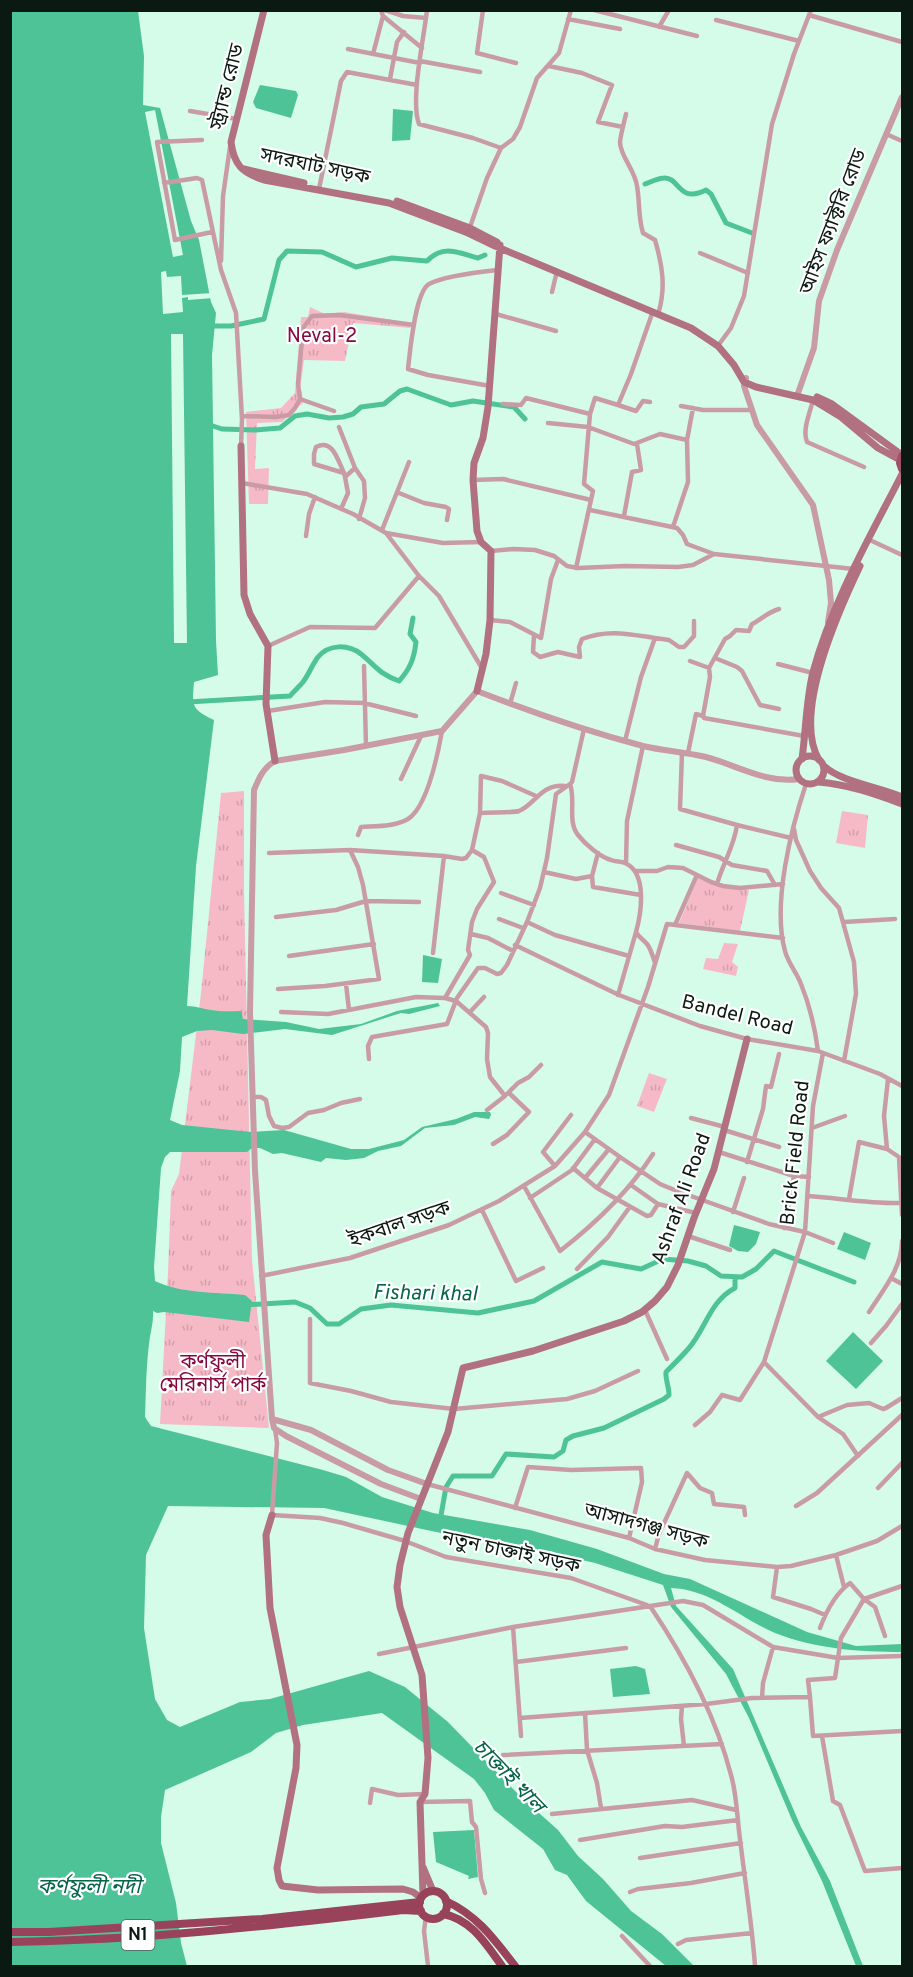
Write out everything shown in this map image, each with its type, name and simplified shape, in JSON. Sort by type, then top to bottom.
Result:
[{"type":"highway","name":"N1","points":[[10,1942],[49,1941],[402,1910],[422,1905],[433,1891]]},
{"type":"highway","points":[[433,1891],[441,1894],[446,1901],[465,1910],[475,1919],[515,1966]]},
{"type":"highway","points":[[446,1901],[443,1914],[465,1922],[486,1943],[502,1966]]},
{"type":"highway","name":"N1","points":[[422,1905],[436,1918],[443,1914]]},
{"type":"highway","name":"N1","points":[[10,1932],[264,1923]]},
{"type":"main road","name":"স্ট্র্যান্ড রোড","points":[[242,168],[233,157],[231,142],[264,10]]},
{"type":"main road","name":"সদরঘাট সড়ক","points":[[242,168],[252,176],[264,180],[319,188],[389,203],[469,230],[556,271],[689,323],[720,343],[745,380]]},
{"type":"main road","name":"সদরঘাট সড়ক","points":[[500,246],[687,326],[714,343],[745,380]]},
{"type":"main road","points":[[477,691],[483,670],[490,620],[491,551],[481,542],[475,518],[473,480],[474,463],[483,438],[488,404],[500,246]]},
{"type":"main road","points":[[745,380],[756,387],[798,394],[832,405],[902,463]]},
{"type":"main road","points":[[798,394],[841,417],[878,448],[902,463]]},
{"type":"main road","points":[[241,446],[244,595],[250,614],[268,646],[267,708],[275,761]]},
{"type":"main road","points":[[902,463],[826,632],[813,673],[807,701],[802,759],[796,771],[802,781],[871,792],[903,804]]},
{"type":"main road","points":[[818,782],[824,772],[812,744],[811,725],[819,671],[831,633],[872,541],[903,480]]},
{"type":"main road","points":[[802,759],[813,756],[835,775],[903,797]]},
{"type":"main road","name":"Ashraf Ali Road","points":[[454,1409],[463,1368],[534,1351],[624,1321],[645,1310],[667,1287],[683,1254],[696,1213],[714,1169],[747,1039]]},
{"type":"main road","points":[[422,1905],[420,1802],[425,1794],[428,1758],[422,1675],[400,1607],[398,1587],[405,1541],[445,1442],[454,1409]]},
{"type":"main road","points":[[272,1515],[266,1535],[270,1608],[297,1745],[296,1768],[277,1868],[279,1880],[282,1886],[318,1890],[403,1889],[413,1892],[422,1905]]},
{"type":"main road","points":[[421,1862],[433,1891]]},
{"type":"street","points":[[427,10],[417,85],[419,124],[501,148]]},
{"type":"street","points":[[483,10],[477,53],[516,63]]},
{"type":"street","points":[[469,230],[487,178],[501,148],[513,139],[520,127],[537,78],[559,53],[571,10]]},
{"type":"street","points":[[594,10],[697,36]]},
{"type":"street","points":[[659,27],[669,10]]},
{"type":"street","points":[[803,10],[903,42]]},
{"type":"street","points":[[383,12],[426,18]]},
{"type":"street","points":[[383,12],[422,48]]},
{"type":"street","points":[[373,54],[383,12]]},
{"type":"street","points":[[720,343],[731,328],[744,296],[772,124],[810,13]]},
{"type":"street","points":[[568,19],[620,29]]},
{"type":"street","points":[[716,20],[799,41]]},
{"type":"street","points":[[390,79],[397,42],[404,32]]},
{"type":"street","points":[[348,49],[480,72]]},
{"type":"street","points":[[549,66],[576,72],[612,85],[598,122],[623,127]]},
{"type":"street","points":[[319,188],[344,75],[347,72],[417,85]]},
{"type":"street","name":"আইস ফ্যাক্টরি রোড","points":[[798,394],[814,348],[819,301],[837,250],[903,97]]},
{"type":"street","points":[[190,111],[237,119]]},
{"type":"street","points":[[618,405],[664,294],[662,268],[655,240],[643,233],[639,220],[638,187],[621,146],[626,114]]},
{"type":"street","points":[[886,134],[903,141]]},
{"type":"street","points":[[202,140],[157,142],[175,240],[212,232]]},
{"type":"street","points":[[221,270],[223,196],[231,142]]},
{"type":"street","points":[[164,183],[197,178],[202,180],[221,270],[236,313],[242,417],[241,446]]},
{"type":"street","points":[[700,253],[748,273]]},
{"type":"street","points":[[490,386],[408,369],[414,325],[423,290],[428,284],[497,270]]},
{"type":"street","points":[[552,292],[556,271]]},
{"type":"street","points":[[496,314],[556,331]]},
{"type":"street","points":[[242,417],[289,415],[300,399],[298,384],[303,328],[312,316],[339,315],[414,325]]},
{"type":"street","points":[[745,380],[750,410],[757,425],[813,505],[831,603],[826,632]]},
{"type":"street","points":[[503,404],[522,404],[526,398],[590,414]]},
{"type":"street","points":[[576,568],[593,491],[584,484],[588,427],[595,398],[637,411],[643,401],[650,402]]},
{"type":"street","points":[[300,399],[334,411]]},
{"type":"street","points":[[813,400],[804,439],[864,467]]},
{"type":"street","points":[[681,406],[750,410]]},
{"type":"street","points":[[673,527],[688,482],[687,440],[693,408]]},
{"type":"street","points":[[548,423],[588,427],[634,444],[660,435],[687,440]]},
{"type":"street","points":[[339,427],[355,468],[364,481],[365,498],[359,519]]},
{"type":"street","points":[[624,516],[632,472],[641,470],[637,444]]},
{"type":"street","points":[[341,509],[348,493],[344,475],[333,449],[325,445],[316,447],[314,464],[344,475]]},
{"type":"street","points":[[384,532],[410,462]]},
{"type":"street","points":[[344,475],[355,468]]},
{"type":"street","points":[[473,480],[503,479],[591,500]]},
{"type":"street","points":[[242,483],[315,497],[384,532],[442,543],[481,542]]},
{"type":"street","points":[[399,493],[424,503],[446,507],[448,509],[447,519]]},
{"type":"street","points":[[306,536],[309,514],[315,497]]},
{"type":"street","points":[[590,510],[673,527],[683,535],[687,544],[714,554],[854,569]]},
{"type":"street","points":[[384,532],[419,576],[439,596],[483,670]]},
{"type":"street","points":[[872,541],[903,555]]},
{"type":"street","points":[[491,551],[535,550],[554,556],[567,566],[576,568],[678,567],[693,565],[714,554]]},
{"type":"street","points":[[490,620],[510,622],[542,637],[551,579],[558,560]]},
{"type":"street","points":[[268,646],[310,627],[375,628],[419,576]]},
{"type":"street","points":[[703,716],[710,677],[709,668],[725,639],[736,630],[749,631],[752,624],[769,612],[780,609]]},
{"type":"street","points":[[534,635],[533,652],[540,657],[558,652],[580,657],[579,647],[582,639],[603,632],[669,640],[679,647],[684,647],[694,636],[694,621]]},
{"type":"street","points":[[626,741],[635,696],[655,638]]},
{"type":"street","points":[[714,658],[742,671],[760,705],[779,709]]},
{"type":"street","points":[[690,661],[709,668]]},
{"type":"street","points":[[778,664],[813,673]]},
{"type":"street","points":[[364,666],[366,746]]},
{"type":"street","points":[[510,704],[516,683]]},
{"type":"street","points":[[358,835],[361,827],[388,826],[409,818],[423,800],[436,762],[442,731],[477,691],[585,729],[643,746],[713,759],[770,778],[802,781]]},
{"type":"street","points":[[267,708],[325,702],[364,703],[416,716]]},
{"type":"street","points":[[791,838],[680,809],[685,753],[694,715],[804,736]]},
{"type":"street","points":[[369,1059],[368,1046],[372,1037],[447,1024],[456,1001],[478,968],[501,974],[527,922],[540,888],[556,794],[573,782],[585,729]]},
{"type":"street","points":[[272,1515],[277,1443],[272,1419],[262,1296],[250,1012],[254,790],[260,776],[268,765],[275,761],[442,731]]},
{"type":"street","points":[[401,779],[421,736]]},
{"type":"street","points":[[626,863],[627,821],[643,746]]},
{"type":"street","points":[[269,853],[350,850],[462,859],[470,855],[472,850],[480,813],[481,776],[536,796]]},
{"type":"street","name":"Brick Field Road","points":[[694,1425],[710,1412],[722,1395],[740,1400],[764,1362],[805,1232],[813,1106],[820,1052],[813,1019],[801,983],[785,953],[783,938],[783,884],[802,781]]},
{"type":"street","points":[[480,813],[519,811],[548,789],[568,785]]},
{"type":"street","points":[[568,785],[573,793],[572,808],[578,835],[598,853],[610,860],[626,863],[635,871],[641,895],[636,932],[618,995]]},
{"type":"street","points":[[717,884],[724,861],[732,848],[737,825]]},
{"type":"street","points":[[794,826],[796,840],[810,871],[821,888],[839,908],[854,962],[856,994],[844,1061]]},
{"type":"street","points":[[676,845],[719,858],[732,865],[767,871],[775,885]]},
{"type":"street","points":[[278,989],[379,979],[366,901],[358,867],[350,850]]},
{"type":"street","points":[[445,998],[470,955],[468,950],[472,922],[477,909],[494,882],[484,857],[472,850]]},
{"type":"street","points":[[598,853],[592,876],[593,887],[641,895]]},
{"type":"street","points":[[433,953],[444,856]]},
{"type":"street","points":[[635,871],[657,871],[668,867],[683,868],[717,884],[740,888],[783,884]]},
{"type":"street","points":[[544,872],[576,879],[592,876]]},
{"type":"street","points":[[675,925],[697,875]]},
{"type":"street","points":[[501,893],[534,905]]},
{"type":"street","points":[[276,917],[336,910],[366,901],[419,902]]},
{"type":"street","points":[[499,919],[523,928]]},
{"type":"street","points":[[844,922],[895,919]]},
{"type":"street","points":[[527,922],[555,935],[629,956]]},
{"type":"street","points":[[642,1004],[667,924],[783,938]]},
{"type":"street","points":[[636,932],[649,947],[655,963]]},
{"type":"street","name":"Bandel Road","points":[[471,934],[514,948],[618,995],[700,1026],[747,1039],[820,1052],[903,1086]]},
{"type":"street","points":[[289,956],[374,944]]},
{"type":"street","points":[[346,984],[349,1010]]},
{"type":"street","points":[[281,1012],[328,1014],[416,997],[445,998],[456,1001],[486,1027],[490,1077],[507,1095],[529,1112],[507,1135],[493,1144]]},
{"type":"street","points":[[470,1012],[484,997]]},
{"type":"street","name":"ইকবাল সড়ক","points":[[261,1276],[350,1258],[448,1226],[496,1203],[555,1166],[585,1132],[609,1095],[642,1004]]},
{"type":"street","points":[[747,1162],[763,1108],[766,1086],[771,1087],[779,1054]]},
{"type":"street","points":[[487,1110],[541,1065]]},
{"type":"street","points":[[887,1149],[884,1116],[888,1079]]},
{"type":"street","points":[[253,1097],[266,1100],[269,1116],[274,1126],[282,1128],[308,1113],[360,1099]]},
{"type":"street","points":[[555,1166],[543,1152],[571,1115]]},
{"type":"street","points":[[812,1128],[845,1116]]},
{"type":"street","points":[[691,1118],[779,1147]]},
{"type":"street","points":[[585,1132],[660,1184],[733,1212],[805,1232],[833,1243]]},
{"type":"street","points":[[530,1198],[573,1168],[595,1139]]},
{"type":"street","points":[[849,1199],[859,1142],[887,1149],[901,1157],[903,1215]]},
{"type":"street","points":[[585,1178],[609,1149]]},
{"type":"street","points":[[718,1152],[794,1176],[809,1177]]},
{"type":"street","points":[[524,1186],[560,1251],[598,1221],[614,1199],[642,1172],[653,1154]]},
{"type":"street","points":[[597,1188],[620,1157]]},
{"type":"street","points":[[573,1168],[597,1188],[629,1208],[647,1216],[651,1215],[658,1204]]},
{"type":"street","points":[[784,1228],[794,1176]]},
{"type":"street","points":[[733,1212],[744,1178]]},
{"type":"street","points":[[631,1185],[658,1204],[696,1213]]},
{"type":"street","points":[[808,1196],[849,1199],[875,1204],[902,1203]]},
{"type":"street","points":[[577,1269],[608,1237],[629,1208]]},
{"type":"street","points":[[482,1210],[516,1281],[543,1268]]},
{"type":"street","points":[[688,1236],[730,1250]]},
{"type":"street","points":[[869,1312],[891,1278],[902,1250],[903,1241]]},
{"type":"street","points":[[891,1278],[903,1284]]},
{"type":"street","points":[[871,1343],[903,1304]]},
{"type":"street","points":[[645,1310],[668,1359]]},
{"type":"street","points":[[310,1319],[310,1383],[391,1402],[454,1409],[567,1399],[595,1391],[638,1371]]},
{"type":"street","points":[[764,1362],[818,1417],[843,1434],[858,1456]]},
{"type":"street","points":[[818,1417],[847,1405],[869,1403],[883,1409],[902,1398]]},
{"type":"street","points":[[796,1506],[817,1493],[903,1416]]},
{"type":"street","points":[[272,1419],[312,1430],[388,1470],[427,1484]]},
{"type":"street","points":[[274,1428],[298,1443],[381,1484],[420,1500]]},
{"type":"street","points":[[878,1488],[903,1463]]},
{"type":"street","points":[[515,1508],[528,1467],[571,1470],[641,1468],[642,1482],[629,1538]]},
{"type":"street","points":[[655,1549],[659,1534],[687,1473],[700,1488],[712,1492],[714,1504],[744,1507],[745,1515]]},
{"type":"street","name":"আসাদগঞ্জ সড়ক","points":[[427,1484],[552,1516],[629,1538],[655,1549],[705,1560],[777,1567],[791,1566],[836,1555],[877,1541],[903,1526]]},
{"type":"street","name":"নতুন চাক্তাই সড়ক","points":[[272,1515],[320,1518],[405,1541],[447,1557],[571,1578],[650,1606]]},
{"type":"street","points":[[836,1555],[844,1587]]},
{"type":"street","points":[[777,1567],[773,1598],[825,1615]]},
{"type":"street","points":[[820,1628],[825,1615],[844,1587],[850,1583],[864,1599],[875,1607],[885,1636]]},
{"type":"street","points":[[902,1732],[813,1736],[808,1680],[835,1678],[842,1638],[864,1599],[903,1586]]},
{"type":"street","points":[[378,1654],[513,1627],[683,1600],[703,1605],[773,1647],[838,1656],[903,1656]]},
{"type":"street","points":[[650,1606],[679,1649],[706,1704],[722,1744],[732,1778],[755,1966]]},
{"type":"street","points":[[513,1627],[521,1737]]},
{"type":"street","points":[[762,1698],[763,1683],[773,1647]]},
{"type":"street","points":[[516,1662],[626,1648]]},
{"type":"street","points":[[520,1718],[706,1704],[752,1698],[810,1697]]},
{"type":"street","points":[[682,1706],[684,1746]]},
{"type":"street","points":[[585,1713],[587,1750],[597,1783],[601,1808]]},
{"type":"street","points":[[822,1736],[833,1801],[840,1805],[865,1871],[903,1868]]},
{"type":"street","points":[[503,1755],[722,1744]]},
{"type":"street","points":[[370,1803],[372,1789],[398,1795],[425,1794]]},
{"type":"street","points":[[552,1814],[692,1800],[736,1810]]},
{"type":"street","points":[[420,1802],[470,1801],[485,1893]]},
{"type":"street","points":[[580,1840],[665,1826],[682,1827],[738,1820]]},
{"type":"street","points":[[640,1858],[741,1843]]},
{"type":"street","points":[[630,1892],[745,1873]]},
{"type":"street","points":[[422,1905],[428,1966]]},
{"type":"street","points":[[678,1944],[686,1940],[752,1933]]},
{"type":"street","points":[[622,1936],[650,1966]]},
{"type":"green space","name":"Neval-2","points":[[310,307],[325,314],[344,312],[411,323],[410,328],[353,323],[345,361],[304,360],[300,390],[303,403],[282,422],[257,423],[255,469],[269,468],[268,504],[249,504],[246,412],[281,408],[295,393],[301,317],[308,317]]},
{"type":"green space","name":"কর্ণফুলী মেরিনার্স পার্ক","points":[[244,791],[252,1260],[269,1428],[160,1424],[171,1191],[179,1174],[201,993],[221,793]]},
{"type":"green space","points":[[842,811],[868,815],[865,848],[836,843]]},
{"type":"green space","points":[[698,878],[721,887],[749,890],[740,931],[679,923]]},
{"type":"green space","points":[[724,943],[738,944],[732,962],[738,967],[736,976],[703,969],[706,958],[718,959]]},
{"type":"green space","points":[[649,1073],[667,1079],[654,1112],[637,1106]]},
{"type":"water","name":"কর্ণফুলী নদী","points":[[11,11],[138,11],[144,56],[143,105],[160,108],[191,221],[199,240],[211,302],[216,313],[212,355],[218,675],[194,682],[193,702],[195,706],[201,713],[214,720],[196,866],[187,1006],[218,1011],[241,1011],[243,1019],[286,1022],[319,1029],[361,1024],[397,1011],[438,1003],[440,1006],[409,1014],[401,1013],[332,1035],[285,1029],[243,1034],[212,1030],[197,1031],[182,1037],[180,1071],[170,1120],[182,1125],[251,1132],[284,1130],[351,1149],[369,1149],[404,1140],[422,1127],[474,1112],[490,1112],[491,1115],[489,1119],[475,1117],[454,1125],[425,1128],[401,1146],[378,1151],[364,1158],[346,1160],[326,1158],[321,1162],[282,1153],[273,1154],[260,1148],[252,1148],[247,1152],[170,1152],[165,1157],[161,1168],[155,1281],[199,1292],[245,1295],[252,1301],[249,1322],[153,1311],[147,1362],[145,1417],[151,1426],[346,1477],[382,1497],[433,1513],[530,1530],[597,1549],[664,1574],[690,1579],[807,1632],[856,1646],[902,1644],[902,1652],[886,1652],[806,1643],[762,1627],[699,1593],[671,1588],[676,1606],[733,1669],[801,1827],[830,1881],[863,1966],[856,1966],[822,1881],[792,1820],[749,1718],[726,1674],[671,1607],[663,1585],[595,1563],[539,1550],[436,1532],[324,1508],[168,1506],[146,1555],[144,1628],[155,1699],[167,1720],[180,1727],[240,1702],[270,1699],[369,1671],[405,1687],[448,1722],[520,1796],[558,1830],[578,1856],[603,1879],[631,1911],[662,1934],[694,1966],[666,1966],[586,1901],[567,1875],[555,1870],[543,1849],[494,1810],[474,1779],[382,1713],[303,1725],[276,1733],[251,1752],[165,1790],[161,1817],[161,1843],[176,1903],[181,1943],[187,1966],[11,1966]]},
{"type":"water","points":[[260,85],[296,91],[298,95],[291,118],[256,108],[253,102]]},
{"type":"water","points":[[393,109],[413,111],[410,140],[392,141]]},
{"type":"water","points":[[423,955],[442,959],[438,983],[422,982]]},
{"type":"water","points":[[734,1225],[760,1232],[756,1244],[748,1252],[738,1251],[729,1246]]},
{"type":"water","points":[[844,1232],[871,1243],[865,1260],[837,1249]]},
{"type":"water","points":[[853,1332],[883,1361],[856,1389],[826,1361]]},
{"type":"water","points":[[636,1666],[645,1669],[650,1694],[613,1697],[610,1669]]},
{"type":"water","points":[[474,1830],[478,1877],[468,1879],[469,1876],[436,1862],[433,1832]]},
{"type":"pier","points":[[155,110],[183,255],[173,257],[145,112]]},
{"type":"pier","points":[[166,271],[167,277],[181,276],[182,295],[212,293],[213,298],[188,300],[188,297],[182,298],[183,312],[163,314],[161,272]]},
{"type":"pier","points":[[171,334],[183,334],[187,643],[174,643]]},
{"type":"waterway","points":[[645,184],[664,178],[673,181],[680,189],[690,194],[706,190],[711,194],[726,223],[752,233]]},
{"type":"waterway","points":[[209,326],[231,326],[264,319],[279,260],[287,251],[322,252],[356,267],[392,258],[427,261],[445,251],[478,258],[485,255]]},
{"type":"waterway","points":[[210,425],[222,429],[255,430],[280,428],[295,416],[307,414],[329,418],[343,417],[353,414],[361,407],[384,404],[400,391],[407,389],[451,405],[473,401],[514,407],[525,419]]},
{"type":"waterway","points":[[188,702],[290,696],[303,682],[318,657],[328,650],[339,647],[356,651],[382,673],[399,681],[409,668],[414,654],[416,642],[410,634],[413,618]]},
{"type":"waterway","name":"Fishari khal","points":[[245,1305],[295,1302],[310,1308],[327,1324],[339,1324],[361,1309],[391,1305],[478,1313],[534,1301],[602,1262],[641,1269],[663,1259],[688,1261],[706,1266],[721,1276],[742,1277],[756,1269],[774,1251],[854,1282]]},
{"type":"waterway","points":[[440,1521],[446,1487],[453,1476],[492,1476],[506,1454],[554,1457],[563,1451],[566,1440],[573,1436],[604,1428],[669,1395],[666,1372],[695,1340],[714,1307],[735,1288],[735,1277]]},
{"type":"water label","name":"চাক্তাই খাল","points":[[508,1777]]}]
